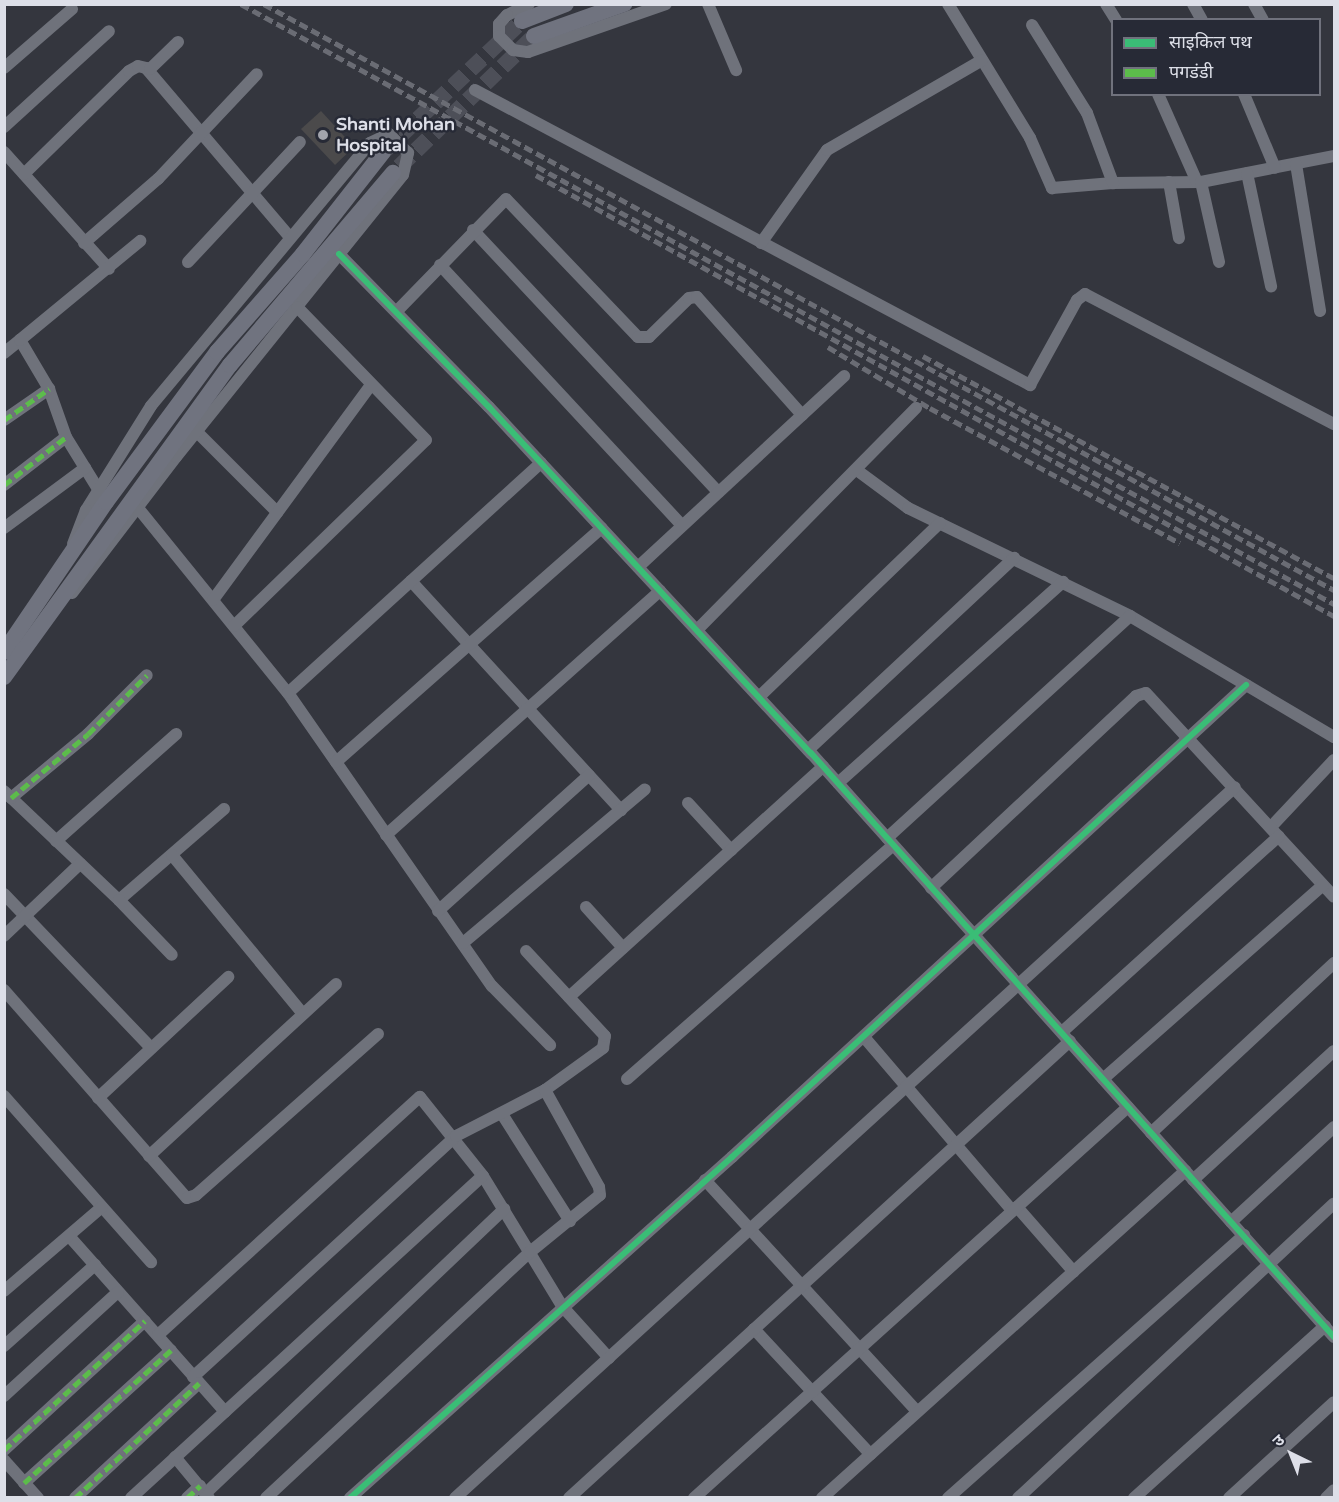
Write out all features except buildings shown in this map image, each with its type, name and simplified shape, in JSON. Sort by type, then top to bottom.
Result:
[{"type":"street","points":[[529,4],[507,15],[499,24],[499,36],[513,50],[528,52],[666,4]]},
{"type":"street","points":[[522,21],[566,4]]},
{"type":"street","points":[[534,36],[624,4]]},
{"type":"street","points":[[708,4],[736,70]]},
{"type":"street","points":[[948,4],[1030,138],[1052,188],[1113,183],[1199,182],[1335,156]]},
{"type":"street","points":[[1106,4],[1115,18]]},
{"type":"street","points":[[1193,4],[1201,18]]},
{"type":"street","points":[[1254,4],[1262,18]]},
{"type":"street","points":[[4,69],[72,9]]},
{"type":"street","points":[[1032,25],[1087,113],[1113,183]]},
{"type":"street","points":[[4,127],[109,31]]},
{"type":"street","points":[[24,174],[129,71],[138,66],[146,68],[153,66],[178,42]]},
{"type":"street","points":[[761,243],[827,150],[982,60]]},
{"type":"street","points":[[146,68],[290,237]]},
{"type":"street","points":[[84,243],[158,179],[257,74]]},
{"type":"street","points":[[475,90],[1030,385],[1077,300],[1085,294],[1335,424]]},
{"type":"street","points":[[1159,96],[1199,182],[1219,262]]},
{"type":"street","points":[[1245,96],[1275,168]]},
{"type":"street","points":[[58,603],[85,580],[196,430],[297,307],[407,166],[405,148],[389,134],[370,143],[151,406],[98,489],[80,522],[69,556]]},
{"type":"street","points":[[188,262],[254,195],[300,142]]},
{"type":"street","points":[[4,152],[109,269]]},
{"type":"street","points":[[4,652],[69,556],[217,352],[303,254],[383,152]]},
{"type":"street","points":[[1296,164],[1320,312]]},
{"type":"street","points":[[4,677],[230,365],[393,173]]},
{"type":"street","points":[[1247,173],[1271,286]]},
{"type":"street","points":[[1169,182],[1179,238]]},
{"type":"street","points":[[397,311],[498,203],[506,199],[511,201],[641,339],[649,337],[689,298],[696,297],[802,415]]},
{"type":"street","points":[[473,230],[718,492]]},
{"type":"street","points":[[4,353],[109,269],[140,241]]},
{"type":"street","points":[[339,254],[397,311],[541,463],[808,750],[1331,1331],[1139,1496]]},
{"type":"street","points":[[440,265],[682,525]]},
{"type":"street","points":[[234,626],[424,445],[426,440],[421,432],[371,385],[297,307]]},
{"type":"street","points":[[20,340],[49,389],[66,437],[98,489]]},
{"type":"street","points":[[638,567],[844,376]]},
{"type":"street","points":[[213,600],[371,385]]},
{"type":"street","points":[[4,420],[49,389]]},
{"type":"street","points":[[697,630],[858,471],[916,408]]},
{"type":"street","points":[[196,430],[277,512]]},
{"type":"street","points":[[4,485],[66,437]]},
{"type":"street","points":[[288,693],[541,463]]},
{"type":"street","points":[[4,528],[85,468]]},
{"type":"street","points":[[858,471],[900,504],[1130,616],[1335,737]]},
{"type":"street","points":[[138,508],[288,693],[492,986],[550,1045]]},
{"type":"street","points":[[759,697],[940,523]]},
{"type":"street","points":[[336,762],[601,528]]},
{"type":"street","points":[[808,750],[1014,558]]},
{"type":"street","points":[[411,581],[621,810]]},
{"type":"street","points":[[838,783],[1063,582]]},
{"type":"street","points":[[386,835],[660,591]]},
{"type":"street","points":[[627,1079],[890,842],[1130,616]]},
{"type":"street","points":[[147,675],[88,734],[8,795],[119,900],[172,955]]},
{"type":"street","points":[[350,1497],[864,1037],[1246,685]]},
{"type":"street","points":[[932,888],[1141,693],[1151,695],[1335,897]]},
{"type":"street","points":[[56,841],[176,734]]},
{"type":"street","points":[[569,1497],[956,1144],[1275,832],[1335,759]]},
{"type":"street","points":[[569,997],[823,767]]},
{"type":"street","points":[[438,911],[589,775]]},
{"type":"street","points":[[455,1497],[1235,787]]},
{"type":"street","points":[[463,943],[645,789]]},
{"type":"street","points":[[688,802],[731,850]]},
{"type":"street","points":[[119,900],[224,809]]},
{"type":"street","points":[[172,855],[303,1014]]},
{"type":"street","points":[[4,936],[80,864]]},
{"type":"street","points":[[1103,1079],[1323,885]]},
{"type":"street","points":[[4,894],[151,1048]]},
{"type":"street","points":[[586,907],[623,948]]},
{"type":"street","points":[[75,1497],[456,1136],[545,1090],[586,1064],[606,1042],[569,997],[526,951]]},
{"type":"street","points":[[1151,1133],[1335,963]]},
{"type":"street","points":[[98,1098],[228,977]]},
{"type":"street","points":[[148,1156],[336,984]]},
{"type":"street","points":[[4,990],[183,1196],[192,1198],[378,1034]]},
{"type":"street","points":[[864,1037],[956,1144],[1074,1272]]},
{"type":"street","points":[[822,1497],[1074,1272],[1335,1051]]},
{"type":"street","points":[[266,1497],[530,1252],[570,1221],[601,1191],[545,1090]]},
{"type":"street","points":[[4,1096],[151,1263]]},
{"type":"street","points":[[158,1335],[416,1098],[424,1098],[456,1136],[483,1176],[562,1306],[609,1358]]},
{"type":"street","points":[[694,1497],[1128,1107]]},
{"type":"street","points":[[502,1114],[570,1221]]},
{"type":"street","points":[[1232,1222],[1335,1127]]},
{"type":"street","points":[[131,1497],[483,1176]]},
{"type":"street","points":[[705,1180],[748,1229],[861,1347],[917,1411]]},
{"type":"street","points":[[1018,1497],[1335,1203]]},
{"type":"street","points":[[4,1291],[102,1207]]},
{"type":"street","points":[[187,1497],[205,1492],[504,1209]]},
{"type":"street","points":[[948,1497],[1244,1235]]},
{"type":"street","points":[[69,1236],[225,1412]]},
{"type":"street","points":[[4,1346],[94,1265]]},
{"type":"street","points":[[4,1396],[118,1292]]},
{"type":"street","points":[[4,1449],[146,1321]]},
{"type":"street","points":[[754,1329],[870,1454]]},
{"type":"street","points":[[24,1483],[171,1350]]},
{"type":"street","points":[[1229,1497],[1335,1402]]},
{"type":"street","points":[[175,1457],[205,1492]]},
{"type":"street","points":[[4,1460],[38,1497]]},
{"type":"street","points":[[1326,1497],[1335,1490]]},
{"type":"tunnel","points":[[383,152],[522,21]]},
{"type":"tunnel","points":[[399,167],[534,36]]},
{"type":"railway","points":[[241,4],[1334,604]]},
{"type":"railway","points":[[264,4],[1334,590]]},
{"type":"railway","points":[[536,175],[1334,616]]},
{"type":"railway","points":[[828,347],[930,408],[1180,543]]},
{"type":"railway","points":[[923,356],[1334,578]]},
{"type":"marked path","points":[[4,420],[49,389]]},
{"type":"marked path","points":[[4,485],[66,437]]},
{"type":"marked path","points":[[11,798],[88,734],[147,675]]},
{"type":"marked path","points":[[4,1450],[145,1321]]},
{"type":"marked path","points":[[24,1483],[171,1350]]},
{"type":"marked path","points":[[75,1498],[199,1383]]},
{"type":"marked path","points":[[187,1498],[200,1486]]},
{"type":"cycle path","points":[[339,254],[489,407],[811,753],[1334,1337]]},
{"type":"cycle path","points":[[350,1498],[732,1157],[1246,685]]},
{"type":"place","name":"Shanti Mohan Hospital","points":[[323,135]]}]
